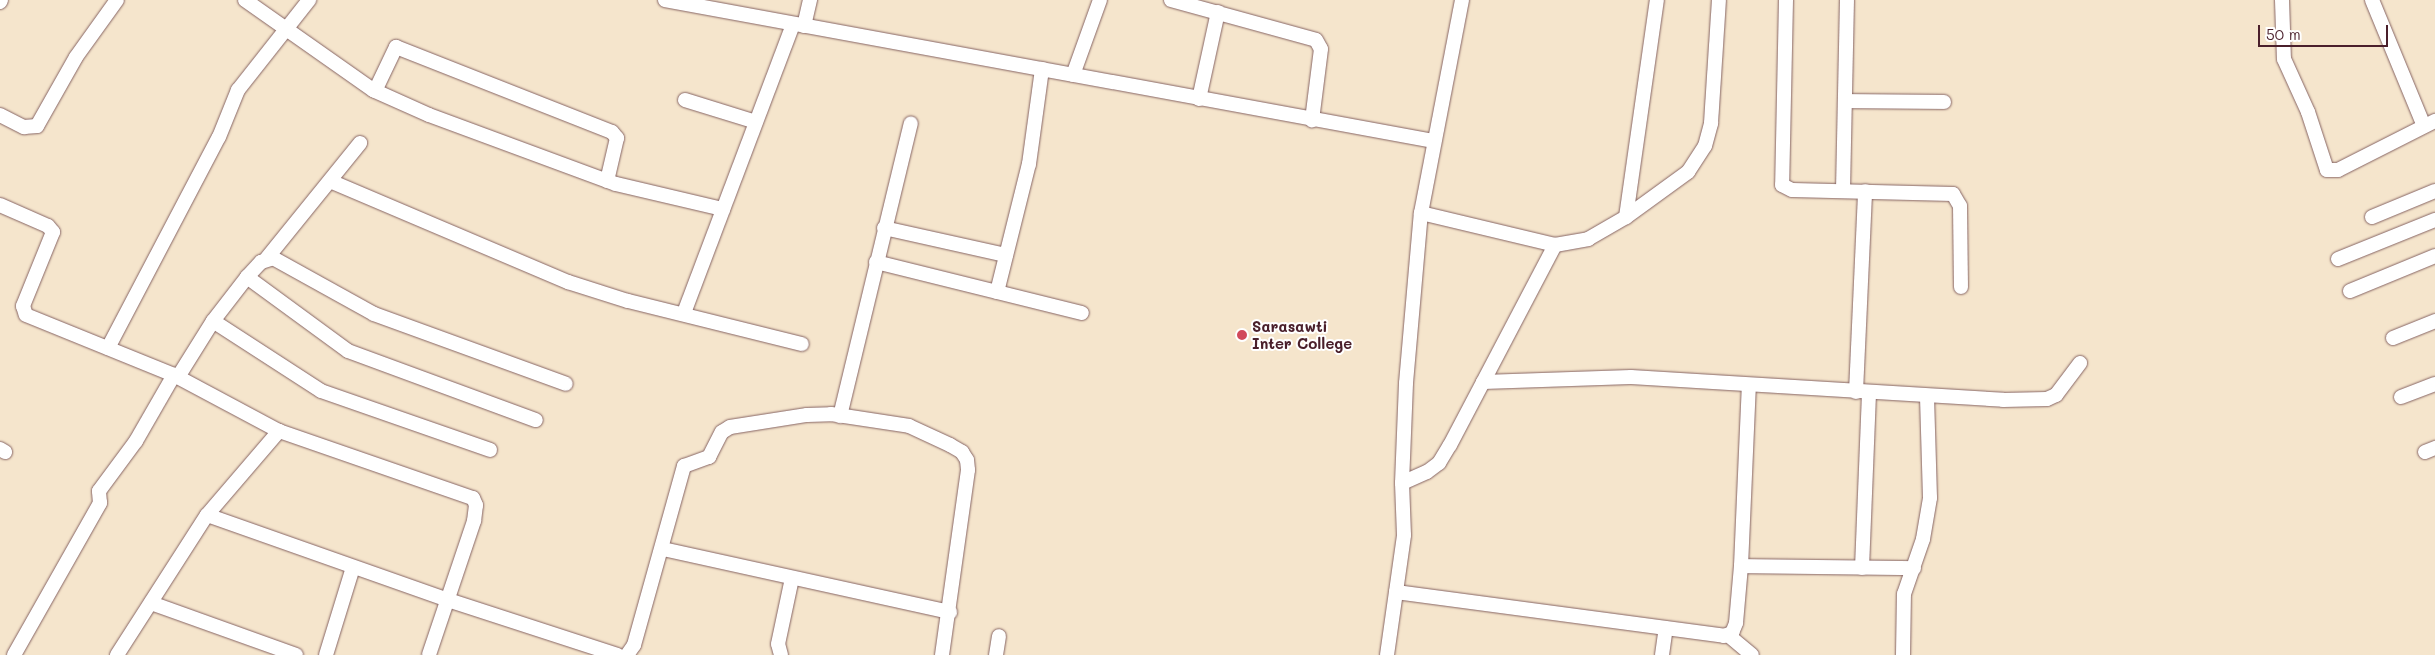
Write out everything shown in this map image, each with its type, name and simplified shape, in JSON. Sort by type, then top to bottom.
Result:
[{"type":"street","points":[[0,115],[24,127],[37,126],[87,40],[117,0]]},
{"type":"street","points":[[245,0],[375,91],[429,115],[607,181],[723,209]]},
{"type":"street","points":[[108,348],[219,137],[238,90],[309,0]]},
{"type":"street","points":[[665,0],[709,5],[798,26],[1434,141]]},
{"type":"street","points":[[684,314],[756,122],[810,0]]},
{"type":"street","points":[[1073,75],[1100,0]]},
{"type":"street","points":[[1170,0],[1316,40],[1320,49],[1312,120]]},
{"type":"street","points":[[1387,655],[1404,535],[1402,483],[1406,384],[1421,213],[1462,0]]},
{"type":"street","points":[[1626,217],[1657,0]]},
{"type":"street","points":[[1421,213],[1554,245],[1588,239],[1626,217],[1688,172],[1705,146],[1711,123],[1719,0]]},
{"type":"street","points":[[1786,0],[1782,185],[1787,190],[1943,192],[1959,199],[1961,287]]},
{"type":"street","points":[[1843,190],[1847,0]]},
{"type":"street","points":[[2282,0],[2284,59],[2308,112],[2327,170],[2338,170],[2430,124],[2372,0]]},
{"type":"street","points":[[1199,99],[1218,12]]},
{"type":"street","points":[[375,91],[396,46],[612,132],[617,138],[607,181]]},
{"type":"street","points":[[997,292],[1029,164],[1042,69]]},
{"type":"street","points":[[685,100],[756,122]]},
{"type":"street","points":[[1844,101],[1944,102]]},
{"type":"street","points":[[840,416],[884,228],[911,123]]},
{"type":"street","points":[[14,655],[100,504],[99,491],[136,441],[213,321],[248,277],[267,258],[360,143]]},
{"type":"street","points":[[330,181],[534,269],[628,301],[802,344]]},
{"type":"street","points":[[1862,568],[1864,191]]},
{"type":"street","points":[[2372,217],[2435,191]]},
{"type":"street","points":[[0,205],[48,226],[53,232],[25,300],[24,312],[176,376],[279,431],[473,498],[476,505],[474,521],[429,655]]},
{"type":"street","points":[[2338,259],[2435,220]]},
{"type":"street","points":[[884,228],[1006,255]]},
{"type":"street","points":[[1402,483],[1427,472],[1439,462],[1554,245]]},
{"type":"street","points":[[2350,291],[2435,256]]},
{"type":"street","points":[[267,258],[278,259],[374,314],[566,384]]},
{"type":"street","points":[[876,262],[1082,313]]},
{"type":"street","points":[[248,277],[348,351],[536,420]]},
{"type":"street","points":[[213,321],[321,391],[490,450]]},
{"type":"street","points":[[2393,338],[2435,321]]},
{"type":"street","points":[[1483,382],[1631,377],[1927,396],[2047,399],[2056,395],[2080,362]]},
{"type":"street","points":[[2401,397],[2435,384]]},
{"type":"street","points":[[1728,635],[1736,623],[1741,566],[1749,386]]},
{"type":"street","points":[[1903,655],[1902,609],[1914,568],[1930,498],[1927,396]]},
{"type":"street","points":[[627,655],[634,646],[682,470],[688,464],[709,456],[725,429],[807,415],[840,416],[909,426],[962,452],[968,470],[950,612],[942,655]]},
{"type":"street","points":[[118,655],[207,515],[279,431]]},
{"type":"street","points":[[207,515],[448,600],[617,655]]},
{"type":"street","points":[[662,549],[950,612]]},
{"type":"street","points":[[1741,566],[1914,568]]},
{"type":"street","points":[[326,655],[353,567]]},
{"type":"street","points":[[781,655],[778,644],[792,578]]},
{"type":"street","points":[[1396,592],[1728,635],[1752,655]]},
{"type":"street","points":[[151,603],[296,655]]},
{"type":"street","points":[[1662,655],[1666,628]]},
{"type":"street","points":[[996,655],[999,636]]},
{"type":"place","name":"Sarasawti Inter College","points":[[1242,335]]}]
